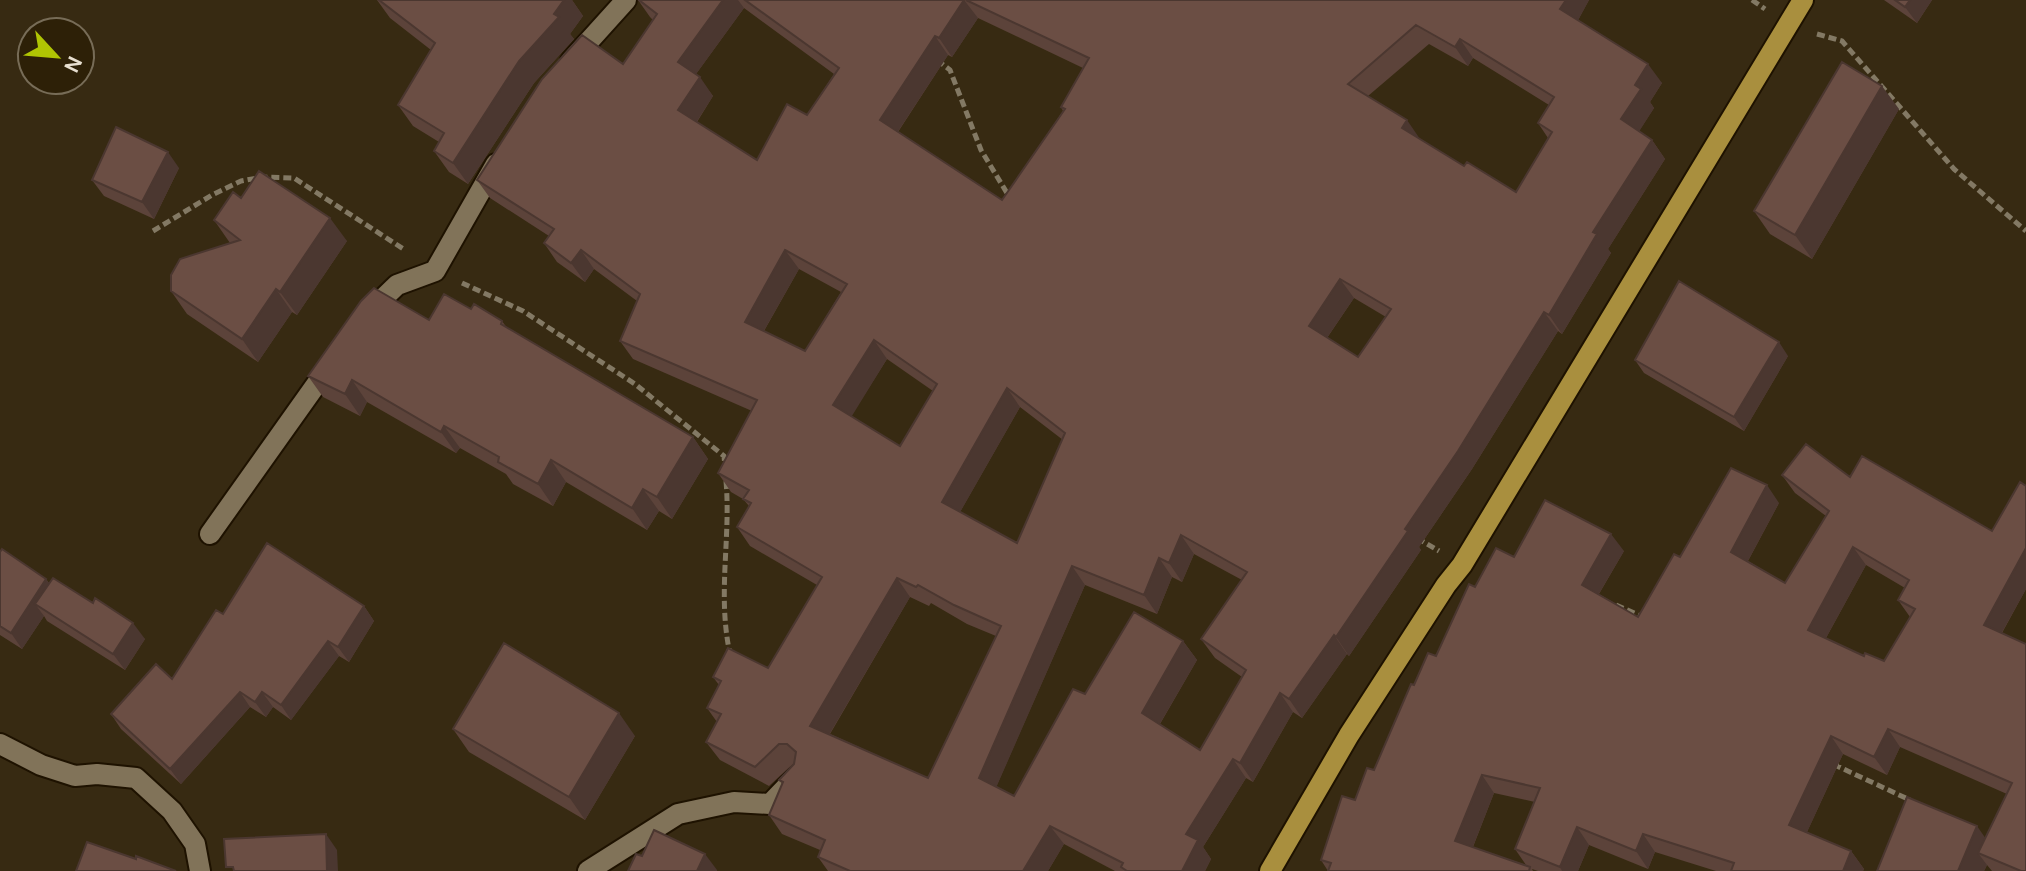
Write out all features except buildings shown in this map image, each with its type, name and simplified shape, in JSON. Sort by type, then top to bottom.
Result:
[{"type":"main road","points":[[1270,871],[1349,735],[1437,597],[1462,565],[1803,0]]},
{"type":"street","points":[[555,79],[626,0]]},
{"type":"street","points":[[357,327],[366,314],[397,285],[435,271],[505,150]]},
{"type":"street","points":[[210,534],[339,353]]},
{"type":"street","points":[[0,744],[41,765],[75,776],[97,774],[136,778],[180,822],[195,844],[200,871]]},
{"type":"street","points":[[588,871],[678,814],[734,802],[770,804],[797,775]]},
{"type":"path","points":[[1789,25],[1842,41],[1954,169],[2026,231]]},
{"type":"path","points":[[927,52],[950,70],[981,150],[1012,201]]},
{"type":"path","points":[[153,231],[241,181],[263,177],[294,178],[435,271],[523,311],[635,384],[724,456],[728,503],[723,567],[725,621],[732,664]]},
{"type":"path","points":[[1415,536],[1462,565]]},
{"type":"path","points":[[1603,599],[1646,617]]},
{"type":"path","points":[[1833,755],[1837,766],[1911,799],[1905,813]]}]
